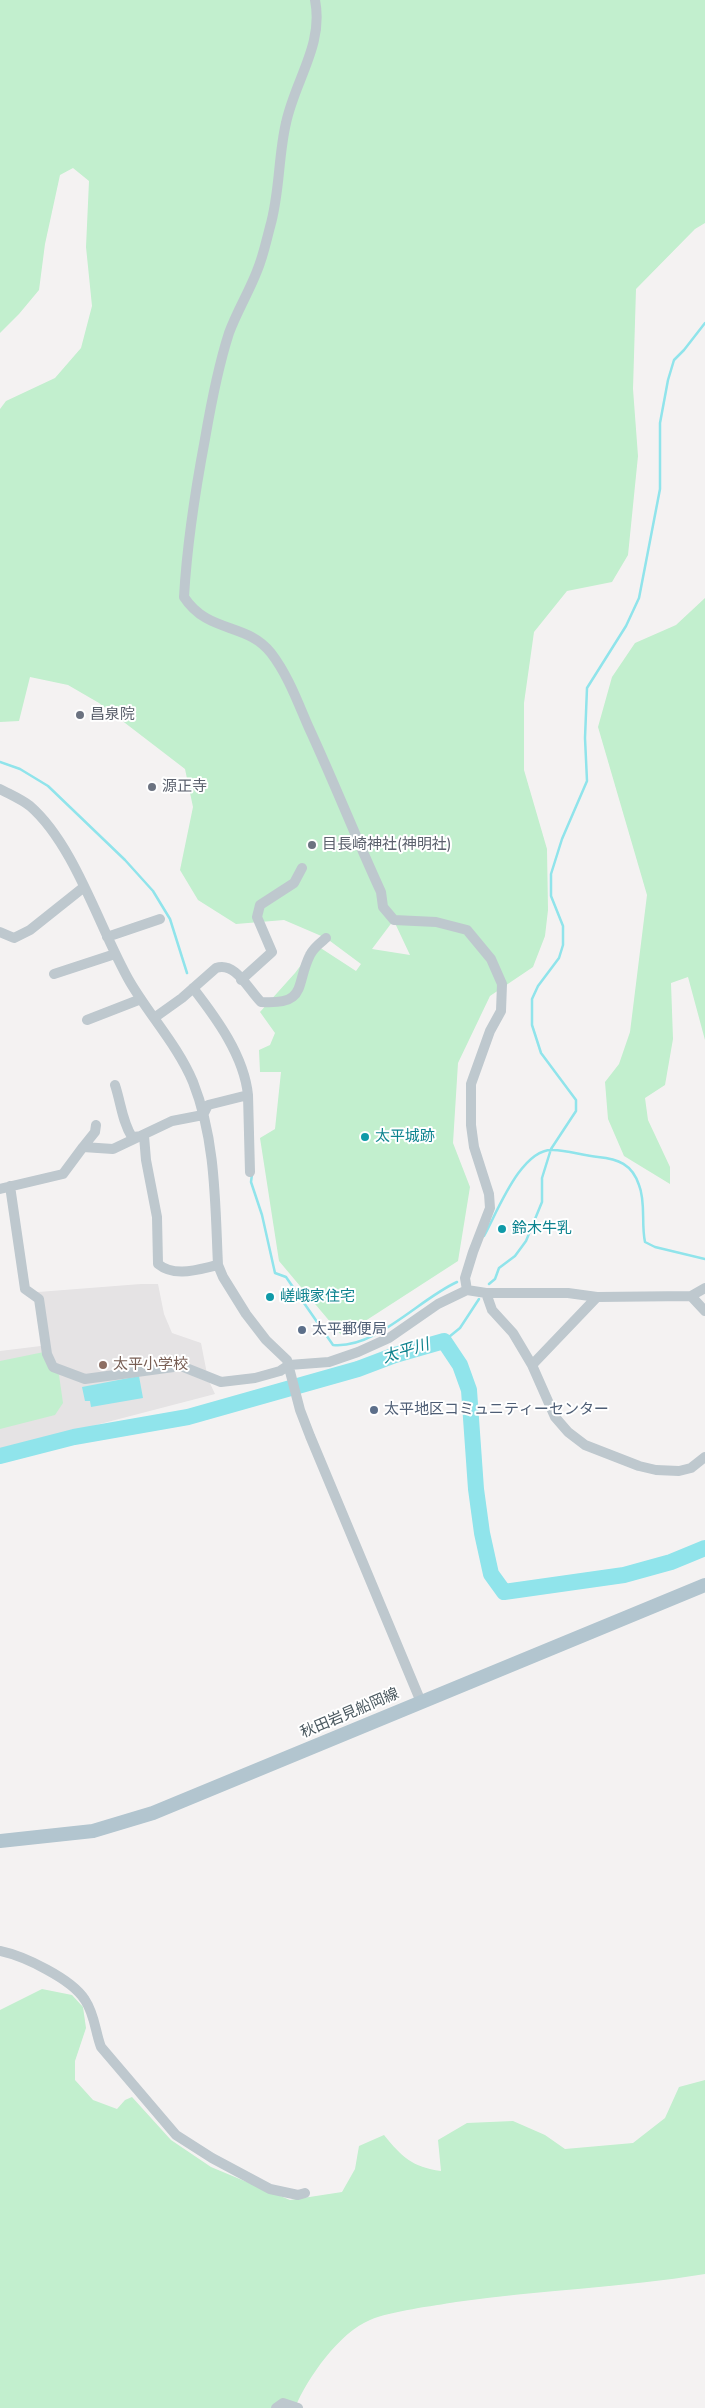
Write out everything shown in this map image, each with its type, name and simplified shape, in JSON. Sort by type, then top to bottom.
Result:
[{"type":"main road","name":"秋田岩見船岡線","points":[[0,1841],[93,1831],[153,1813],[705,1585]]},
{"type":"street","points":[[315,0],[316,36],[309,61],[296,88],[286,123],[279,184],[271,225],[258,270],[230,332],[213,392],[195,489],[186,562],[184,597],[197,614],[218,626],[244,632],[260,641],[272,654],[288,681],[322,757],[381,892],[383,907],[388,914],[394,920],[436,922],[467,930],[491,959],[502,984],[502,1011],[490,1031],[471,1084],[470,1125],[474,1147],[489,1194],[490,1208],[473,1252],[466,1278],[466,1290]]},
{"type":"street","points":[[0,789],[29,805],[52,830],[84,887],[115,954],[141,999],[183,1061],[203,1115],[214,1172],[218,1264],[223,1277],[246,1314],[290,1368],[300,1406],[421,1702]]},
{"type":"street","points":[[241,980],[272,952],[257,917],[260,905],[294,883],[302,868]]},
{"type":"street","points":[[0,932],[14,938],[30,930],[84,887]]},
{"type":"street","points":[[107,937],[160,919]]},
{"type":"street","points":[[154,1018],[221,966],[233,969],[261,1002],[277,1002],[291,998],[297,994],[310,955],[326,938]]},
{"type":"street","points":[[54,974],[115,954]]},
{"type":"street","points":[[193,988],[209,1009],[244,1072],[248,1095],[250,1172]]},
{"type":"street","points":[[87,1020],[141,999]]},
{"type":"street","points":[[115,1085],[122,1108],[122,1118],[128,1131],[132,1137],[144,1136]]},
{"type":"street","points":[[203,1115],[208,1104],[248,1095]]},
{"type":"street","points":[[83,1147],[113,1150],[125,1142],[144,1136],[172,1121],[203,1115]]},
{"type":"street","points":[[96,1125],[95,1132],[63,1174],[5,1188],[25,1290],[39,1300],[47,1354],[54,1367],[85,1379],[182,1366],[221,1382],[255,1378],[290,1368],[329,1362],[389,1338],[438,1304],[466,1290],[486,1293],[568,1293],[597,1297],[691,1296],[705,1288]]},
{"type":"street","points":[[144,1136],[146,1160],[157,1217],[158,1264],[165,1270],[175,1272],[218,1264]]},
{"type":"street","points":[[486,1293],[492,1310],[513,1333],[532,1365],[556,1417],[568,1432],[585,1445],[639,1466],[656,1470],[679,1471],[691,1468],[705,1457]]},
{"type":"street","points":[[691,1296],[705,1310]]},
{"type":"street","points":[[532,1365],[597,1297]]},
{"type":"street","points":[[0,1951],[52,1972],[85,1999],[96,2023],[96,2036],[101,2047],[176,2135],[212,2158],[270,2188],[298,2195],[305,2193]]},
{"type":"street","points":[[276,2408],[283,2403],[298,2408]]},
{"type":"shaded area","name":"太平小学校","points":[[158,1284],[164,1314],[172,1333],[201,1343],[208,1379],[215,1394],[0,1450],[0,1351],[49,1345],[38,1292]]},
{"type":"green space","points":[[0,0],[705,0],[705,223],[695,229],[636,289],[633,389],[638,456],[628,555],[612,582],[567,591],[534,632],[524,703],[524,770],[547,849],[548,910],[545,936],[533,967],[490,996],[458,1063],[453,1143],[470,1187],[458,1261],[342,1336],[279,1261],[260,1138],[275,1129],[281,1072],[260,1072],[259,1050],[270,1045],[275,1033],[260,1012],[295,973],[316,945],[356,971],[361,964],[326,938],[284,920],[236,924],[198,900],[180,870],[193,807],[185,769],[99,703],[68,685],[30,677],[19,721],[0,722],[0,409],[6,401],[55,378],[81,348],[92,306],[86,247],[89,181],[73,168],[60,175],[45,244],[39,290],[0,333]],"holes":[[[394,921],[410,955],[372,949]]]},
{"type":"green space","points":[[705,598],[705,1040],[688,977],[671,983],[673,1039],[665,1085],[645,1098],[648,1120],[670,1167],[670,1184],[624,1156],[608,1119],[605,1082],[619,1064],[630,1032],[647,895],[598,727],[612,677],[635,643],[676,625]]},
{"type":"green space","points":[[44,1352],[59,1375],[63,1403],[55,1415],[0,1429],[0,1361]]},
{"type":"green space","points":[[42,1989],[72,1995],[83,2007],[86,2028],[75,2061],[75,2080],[93,2100],[117,2109],[125,2100],[132,2097],[171,2140],[211,2167],[290,2200],[342,2192],[355,2169],[359,2146],[384,2135],[408,2160],[422,2167],[441,2171],[438,2140],[467,2123],[513,2121],[545,2135],[565,2149],[633,2143],[665,2118],[679,2087],[705,2080],[705,2274],[643,2283],[456,2302],[412,2309],[379,2317],[359,2326],[336,2345],[316,2370],[295,2408],[0,2408],[0,2010]]},
{"type":"water","points":[[139,1376],[143,1398],[91,1407],[90,1401],[85,1401],[82,1387]]},
{"type":"waterway","points":[[489,1284],[495,1279],[499,1268],[515,1256],[526,1241],[542,1202],[542,1178],[551,1149],[576,1111],[576,1100],[541,1053],[532,1025],[532,999],[538,986],[559,958],[563,945],[563,926],[551,896],[551,874],[562,839],[587,781],[585,738],[587,688],[626,626],[639,598],[660,489],[660,423],[668,380],[674,360],[705,323]]},
{"type":"waterway","points":[[0,762],[20,769],[48,786],[125,860],[153,891],[170,919],[187,973]]},
{"type":"waterway","points":[[484,1236],[503,1198],[521,1170],[541,1152],[559,1150],[612,1159],[628,1167],[636,1178],[641,1192],[645,1242],[655,1247],[705,1259]]},
{"type":"waterway","points":[[252,1174],[251,1182],[262,1215],[275,1273],[286,1277],[333,1345],[349,1344],[381,1331],[457,1282]]},
{"type":"waterway","points":[[444,1341],[460,1328],[479,1299]]},
{"type":"waterway","name":"太平川","points":[[0,1456],[74,1437],[188,1417],[358,1369],[395,1355],[444,1341],[460,1365],[469,1390],[476,1489],[482,1533],[491,1574],[504,1592],[624,1575],[671,1562],[705,1548]]},
{"type":"place","name":"昌泉院","points":[[80,715]]},
{"type":"place","name":"源正寺","points":[[152,787]]},
{"type":"place","name":"目長崎神社(神明社)","points":[[312,845]]},
{"type":"place","name":"太平城跡","points":[[365,1137]]},
{"type":"place","name":"鈴木牛乳","points":[[502,1229]]},
{"type":"place","name":"嵯峨家住宅","points":[[270,1297]]},
{"type":"place","name":"太平郵便局","points":[[302,1330]]},
{"type":"place","name":"太平小学校","points":[[103,1365]]},
{"type":"place","name":"太平地区コミュニティーセンター","points":[[374,1410]]}]
